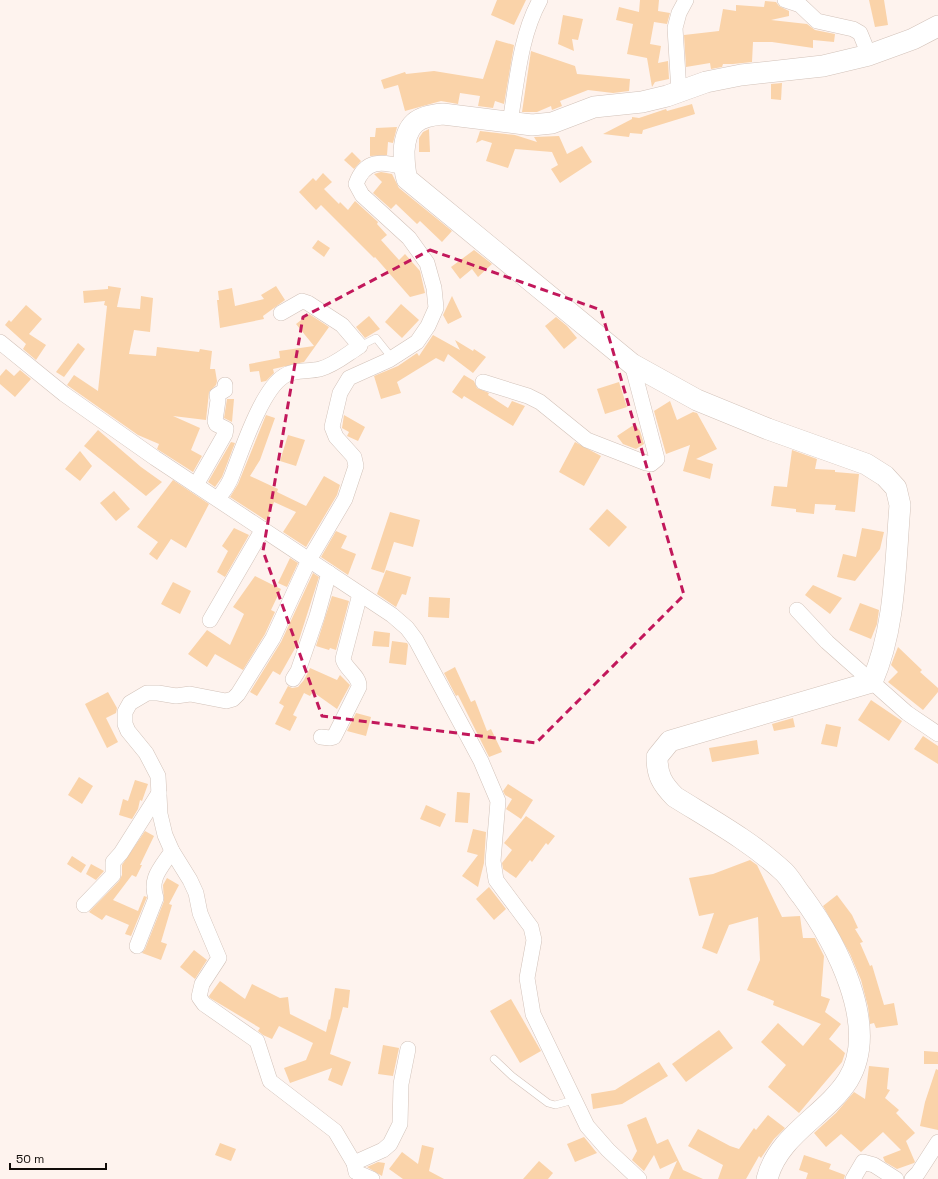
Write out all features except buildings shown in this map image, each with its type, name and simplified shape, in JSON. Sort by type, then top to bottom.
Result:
[{"type":"street","points":[[510,122],[522,54],[532,14],[540,0]]},
{"type":"street","points":[[679,92],[675,28],[678,13],[686,0]]},
{"type":"street","points":[[785,0],[800,5],[817,21],[853,29],[860,33],[869,55]]},
{"type":"street","points":[[767,1179],[769,1170],[779,1153],[790,1139],[835,1098],[848,1079],[858,1059],[860,1041],[859,1022],[849,984],[836,948],[810,908],[785,874],[759,851],[675,797],[663,785],[657,766],[663,749],[872,682],[879,667],[892,605],[900,505],[896,488],[885,476],[866,464],[768,429],[697,400],[632,364],[407,179],[403,167],[405,137],[412,125],[430,115],[443,114],[532,124],[552,123],[594,107],[642,102],[679,92],[706,82],[741,75],[823,66],[869,55],[913,39],[938,26]]},
{"type":"street","points":[[372,1179],[356,1172],[354,1163],[335,1131],[270,1081],[257,1041],[204,1004],[200,997],[202,984],[219,958],[200,913],[196,893],[190,880],[172,851],[162,824],[158,776],[146,753],[128,731],[125,712],[130,703],[147,693],[158,692],[176,696],[194,694],[226,701],[233,699],[238,694],[273,638],[309,560],[346,499],[356,466],[354,457],[336,437],[332,427],[340,393],[349,378],[392,358],[417,342],[428,326],[436,308],[434,288],[427,263],[409,238],[362,195],[356,184],[365,168],[375,163],[389,163],[403,167]]},
{"type":"street","points":[[218,499],[230,480],[261,405],[279,380],[289,373],[320,369],[332,364],[360,346],[342,324],[308,302],[302,301],[281,313]]},
{"type":"street","points":[[0,342],[64,394],[196,485],[392,615],[407,628],[416,640],[487,773],[498,800],[493,861],[496,880],[531,927],[534,940],[527,978],[533,1014],[587,1126],[608,1150],[639,1179]]},
{"type":"street","points":[[484,382],[528,396],[540,402],[587,440],[652,464],[656,459],[632,364]]},
{"type":"street","points":[[196,485],[225,434],[226,429],[216,424],[214,421],[218,400],[217,395],[225,390],[225,385]]},
{"type":"street","points":[[210,620],[263,529]]},
{"type":"street","points":[[293,679],[298,671],[317,616],[329,573]]},
{"type":"street","points":[[321,737],[334,737],[359,687],[358,680],[344,664],[343,659],[360,594]]},
{"type":"street","points":[[797,610],[827,642],[872,682],[907,712],[938,734]]},
{"type":"street","points":[[84,906],[113,875],[113,862],[122,853],[159,793]]},
{"type":"street","points":[[137,946],[156,898],[152,887],[155,877],[172,851]]},
{"type":"street","points":[[354,1163],[383,1150],[390,1144],[400,1124],[401,1084],[408,1049]]},
{"type":"street","points":[[912,1179],[918,1173],[938,1142]]},
{"type":"street","points":[[853,1179],[863,1162],[874,1165],[896,1179]]},
{"type":"lane","points":[[360,346],[376,338],[392,358]]},
{"type":"lane","points":[[494,1059],[512,1076],[548,1103],[562,1104],[574,1100]]},
{"type":"highlighted area","points":[[430,250],[601,310],[684,595],[536,743],[322,716],[263,551],[303,317]]}]
